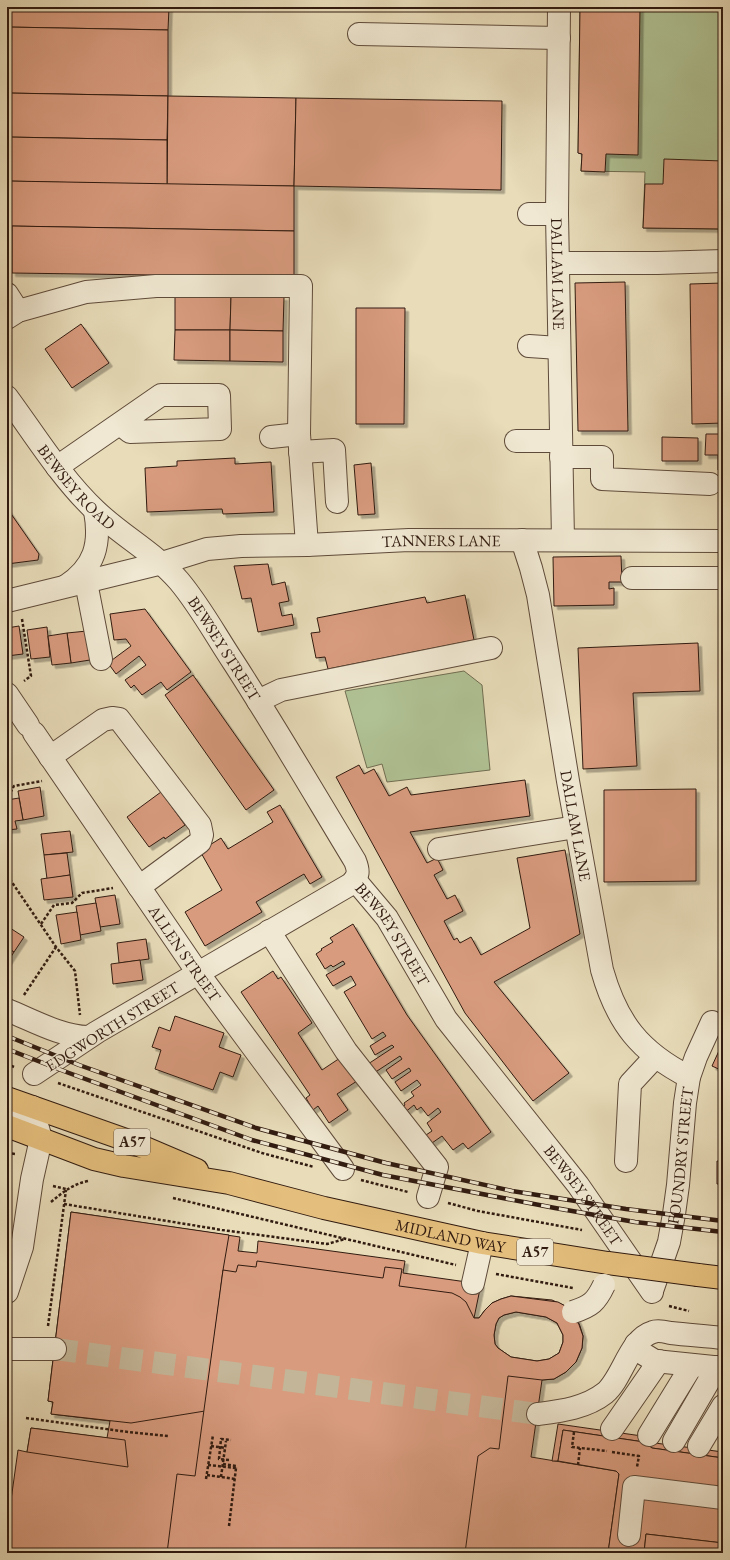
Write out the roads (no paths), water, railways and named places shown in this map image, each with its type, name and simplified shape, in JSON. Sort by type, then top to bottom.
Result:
[{"type":"highway","name":"MIDLAND WAY","points":[[7,1098],[129,1141],[230,1184]]},
{"type":"highway","name":"MIDLAND WAY","points":[[7,1126],[94,1159],[230,1184],[324,1208],[602,1271],[723,1278]]},
{"type":"street","name":"DALLAM LANE","points":[[559,7],[557,214],[560,449],[563,540]]},
{"type":"street","points":[[359,34],[559,38]]},
{"type":"street","points":[[529,214],[557,214]]},
{"type":"street","points":[[558,262],[657,263],[723,261]]},
{"type":"street","points":[[11,308],[92,291],[156,286],[301,286],[300,443],[307,545]]},
{"type":"street","points":[[529,346],[559,348]]},
{"type":"street","name":"BEWSEY ROAD","points":[[7,397],[57,467],[95,510],[130,540],[162,563]]},
{"type":"street","points":[[57,467],[120,424]]},
{"type":"street","points":[[271,437],[334,450],[337,502]]},
{"type":"street","points":[[516,441],[602,457],[602,479],[710,484]]},
{"type":"street","points":[[95,510],[97,531],[96,545],[85,577],[101,660]]},
{"type":"street","name":"TANNERS LANE","points":[[85,577],[162,563],[207,549],[242,546],[307,545],[409,540],[723,541]]},
{"type":"street","name":"DALLAM LANE","points":[[522,540],[538,595],[576,826],[602,970],[606,984],[617,1009],[633,1036],[655,1057],[689,1077]]},
{"type":"street","name":"BEWSEY STREET","points":[[162,563],[192,598],[258,701],[355,861],[358,868],[356,880],[387,918],[446,1019],[578,1185],[652,1292]]},
{"type":"street","points":[[13,600],[64,588],[85,577]]},
{"type":"street","points":[[632,578],[723,578]]},
{"type":"street","points":[[258,701],[281,690],[490,648]]},
{"type":"street","name":"ALLEN STREET","points":[[7,694],[198,973],[342,1168]]},
{"type":"street","points":[[50,757],[103,720],[112,718],[119,719],[200,825],[202,835],[200,842],[139,886]]},
{"type":"street","points":[[439,849],[576,826]]},
{"type":"street","name":"EDGWORTH STREET","points":[[34,1074],[85,1030],[198,973],[356,880]]},
{"type":"street","points":[[269,931],[346,1051],[436,1167],[428,1197]]},
{"type":"street","points":[[10,1011],[74,1036],[85,1030]]},
{"type":"street","name":"FOUNDRY STREET","points":[[652,1292],[669,1242],[678,1185],[685,1103],[689,1077],[696,1057],[712,1022]]},
{"type":"street","points":[[626,1161],[630,1084],[655,1057]]},
{"type":"street","points":[[7,1126],[32,1107],[41,1139],[32,1179],[22,1247],[7,1292]]},
{"type":"street","points":[[473,1283],[482,1243]]},
{"type":"street","points":[[573,1312],[587,1307],[595,1301],[602,1271]]},
{"type":"street","points":[[538,1414],[573,1409],[594,1400],[606,1392],[618,1377],[636,1344],[643,1337],[654,1331],[723,1338]]},
{"type":"street","points":[[636,1344],[642,1353],[655,1361],[696,1367]]},
{"type":"street","points":[[7,1349],[55,1349]]},
{"type":"street","points":[[661,1438],[696,1367]]},
{"type":"street","points":[[661,1438],[696,1367]]},
{"type":"street","points":[[661,1438],[723,1406]]},
{"type":"street","points":[[661,1438],[723,1426]]},
{"type":"street","points":[[629,1535],[634,1487],[723,1498]]},
{"type":"tunnel","points":[[55,1349],[538,1414]]},
{"type":"railway","points":[[7,1036],[79,1065],[256,1128],[386,1163],[512,1191],[626,1209],[723,1221]]},
{"type":"railway","points":[[7,1049],[252,1140],[383,1175],[635,1222],[723,1232]]}]
